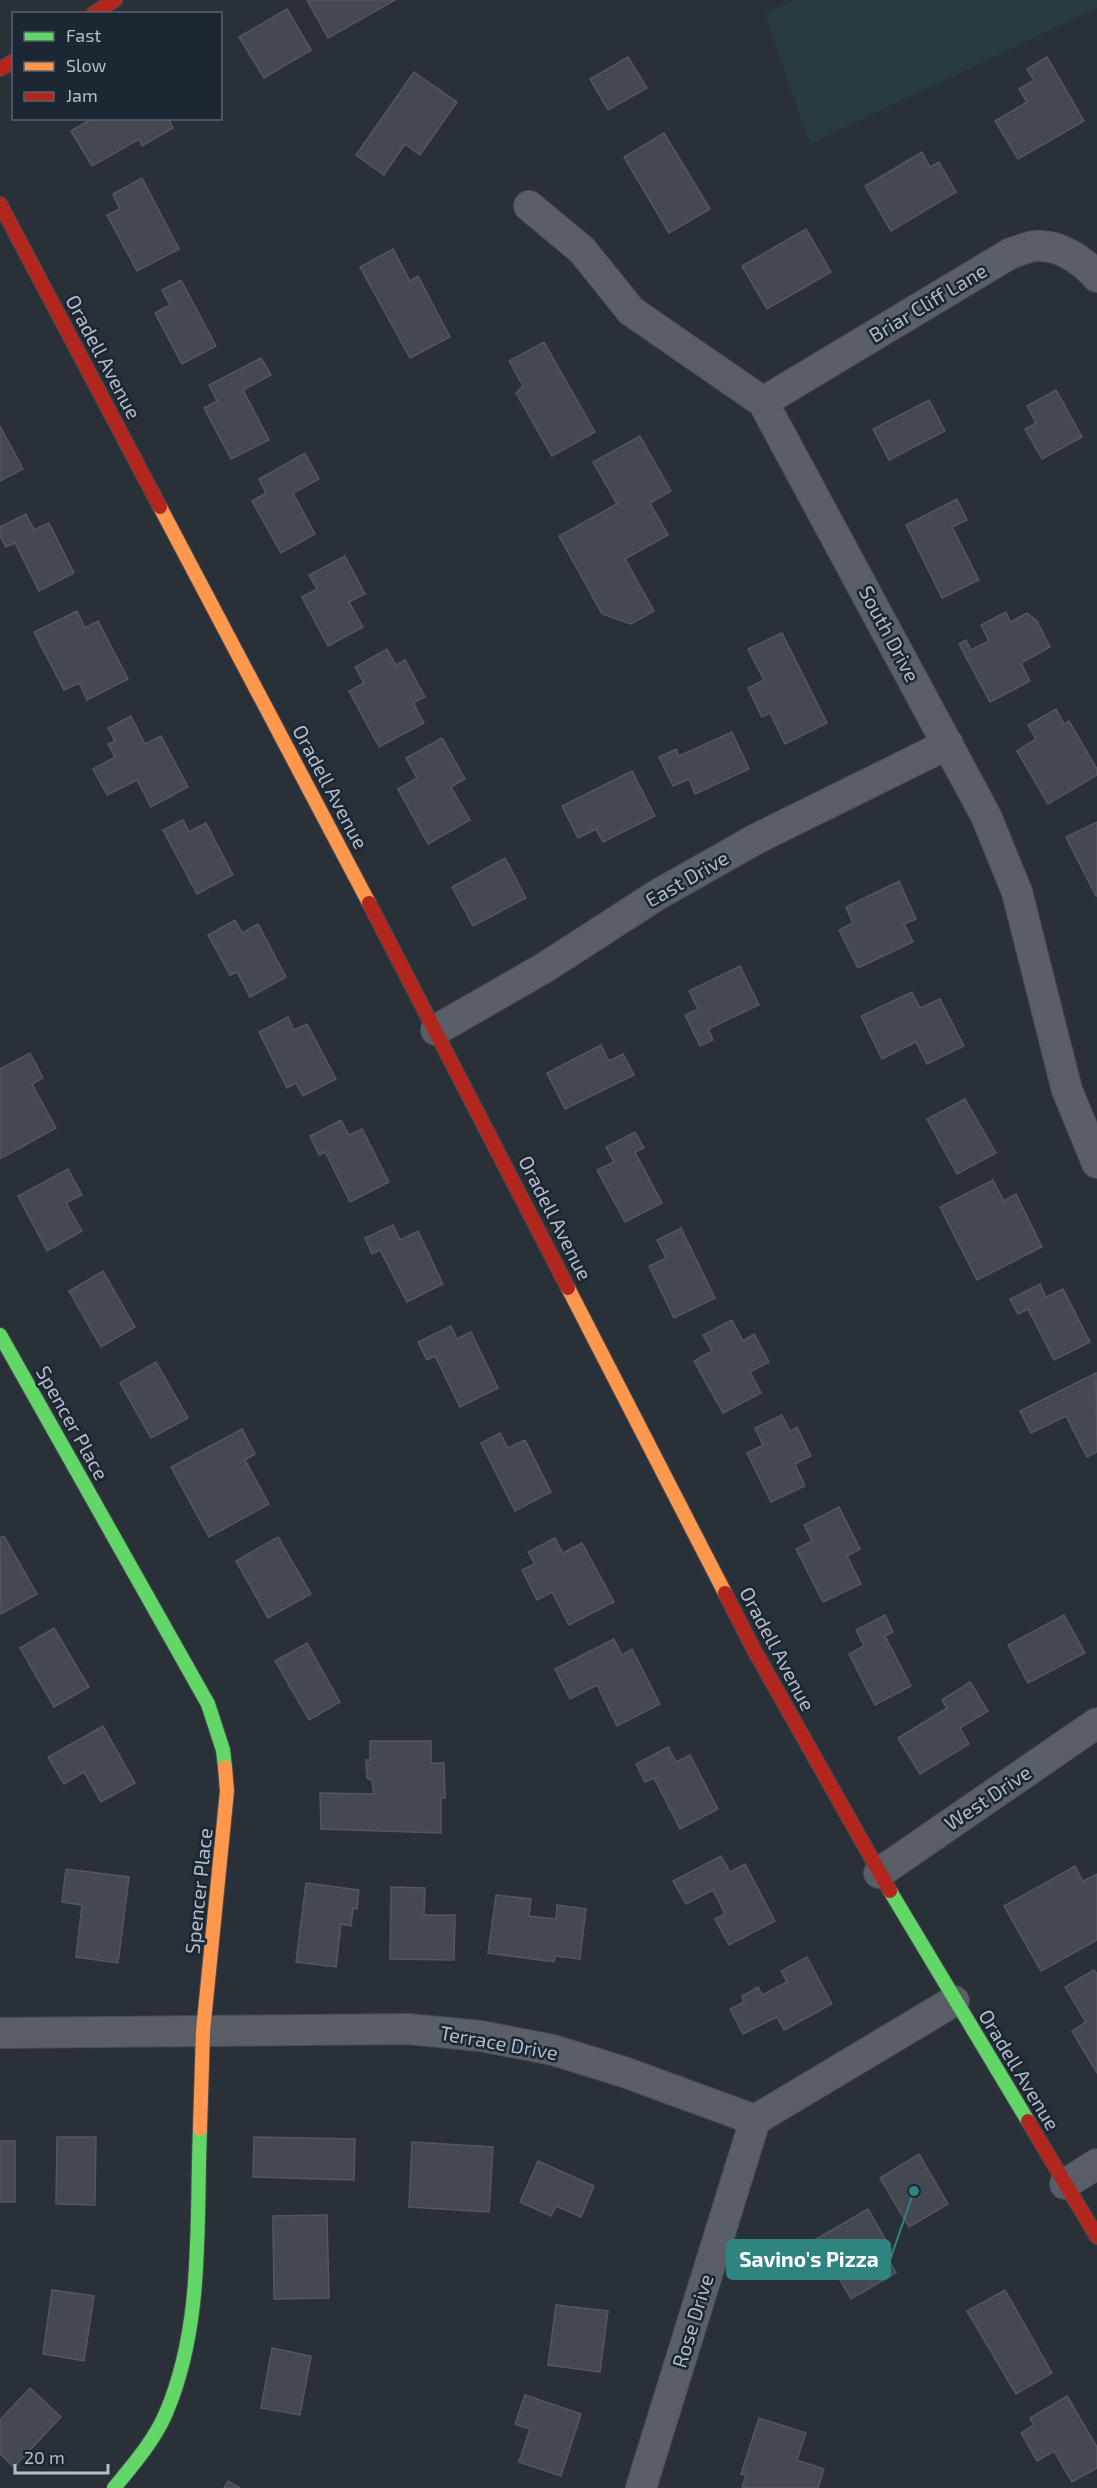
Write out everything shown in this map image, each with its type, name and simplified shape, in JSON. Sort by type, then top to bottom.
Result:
[{"type":"main road","points":[[96,12],[115,0]]},
{"type":"main road","name":"Oradell Avenue","points":[[0,204],[436,1030],[753,1648],[879,1873],[1097,2237]]},
{"type":"main road","name":"Spencer Place","points":[[0,1335],[208,1704],[223,1750],[228,1791],[203,2031],[193,2315],[183,2366],[165,2415],[141,2455],[114,2488]]},
{"type":"street","name":"South Drive","points":[[529,206],[582,250],[631,311],[763,402],[986,816],[1017,892],[1067,1090],[1097,1163]]},
{"type":"street","name":"Briar Cliff Lane","points":[[763,402],[1011,253],[1034,246],[1053,247],[1076,257],[1097,277]]},
{"type":"street","name":"East Drive","points":[[436,1030],[544,968],[657,895],[756,839],[948,744]]},
{"type":"street","name":"West Drive","points":[[879,1873],[1097,1723]]},
{"type":"street","points":[[755,2120],[954,2001]]},
{"type":"street","name":"Terrace Drive","points":[[0,2033],[408,2029],[481,2036],[553,2050],[624,2072],[755,2120]]},
{"type":"street","name":"Rose Drive","points":[[641,2488],[755,2120]]},
{"type":"street","points":[[1065,2184],[1097,2164]]},
{"type":"green space","points":[[795,0],[1097,0],[1097,8],[810,144],[764,13]]},
{"type":"building","points":[[307,0],[395,0],[328,38]]},
{"type":"building","points":[[287,9],[311,50],[264,78],[239,37]]},
{"type":"building","points":[[628,57],[647,88],[608,110],[590,79]]},
{"type":"building","points":[[1047,57],[1084,121],[1018,159],[995,121],[1027,102],[1019,89],[1034,80],[1027,69]]},
{"type":"building","points":[[414,72],[457,102],[420,155],[405,144],[384,175],[356,155]]},
{"type":"building","points":[[90,120],[169,120],[173,128],[142,146],[139,139],[92,166],[71,131]]},
{"type":"building","points":[[664,133],[710,209],[669,233],[624,157]]},
{"type":"building","points":[[922,152],[930,167],[939,162],[956,192],[891,231],[865,186]]},
{"type":"building","points":[[142,178],[179,249],[137,271],[107,215],[120,209],[113,194]]},
{"type":"building","points":[[806,229],[831,272],[767,309],[742,266]]},
{"type":"building","points":[[393,249],[410,281],[418,276],[450,337],[410,358],[360,267]]},
{"type":"building","points":[[181,280],[216,346],[182,364],[155,313],[170,305],[162,290]]},
{"type":"building","points":[[544,342],[595,432],[552,456],[516,393],[523,386],[509,361]]},
{"type":"building","points":[[261,358],[271,375],[243,390],[269,440],[231,459],[204,408],[217,401],[209,385]]},
{"type":"building","points":[[1056,390],[1082,437],[1042,459],[1025,429],[1036,423],[1027,406]]},
{"type":"building","points":[[929,400],[945,431],[889,460],[873,429]]},
{"type":"building","points":[[0,426],[23,469],[0,481]]},
{"type":"building","points":[[640,436],[671,491],[650,503],[668,535],[625,559],[654,611],[631,624],[602,614],[559,536],[617,504],[593,462]]},
{"type":"building","points":[[305,453],[319,479],[293,493],[315,534],[281,553],[252,501],[266,493],[259,479]]},
{"type":"building","points":[[957,499],[967,520],[952,527],[979,580],[942,598],[906,525]]},
{"type":"building","points":[[26,514],[34,530],[49,523],[74,573],[39,591],[15,543],[6,547],[0,536],[0,527]]},
{"type":"building","points":[[345,556],[365,594],[349,602],[363,627],[328,646],[302,597],[317,589],[309,575]]},
{"type":"building","points":[[77,611],[85,628],[98,621],[128,679],[87,700],[79,683],[64,690],[34,632]]},
{"type":"building","points":[[1006,612],[1010,622],[1027,613],[1037,621],[1050,647],[1021,663],[1030,681],[990,702],[959,644],[966,640],[971,650],[989,641],[981,625]]},
{"type":"building","points":[[782,633],[827,723],[785,744],[770,713],[762,717],[748,688],[764,680],[748,649]]},
{"type":"building","points":[[387,649],[396,665],[405,660],[425,697],[413,703],[424,723],[379,747],[349,691],[364,683],[355,667]]},
{"type":"building","points":[[1056,709],[1064,724],[1069,721],[1097,769],[1097,775],[1048,804],[1017,751],[1036,739],[1028,725]]},
{"type":"building","points":[[131,716],[145,744],[161,736],[188,787],[151,807],[137,780],[107,795],[93,769],[115,757],[108,744],[115,741],[108,728]]},
{"type":"building","points":[[732,732],[749,769],[695,794],[689,779],[673,786],[659,757],[676,749],[679,756]]},
{"type":"building","points":[[442,738],[465,779],[451,787],[470,820],[428,844],[398,789],[417,778],[406,758]]},
{"type":"building","points":[[632,771],[655,816],[603,842],[596,829],[578,838],[562,806]]},
{"type":"building","points":[[183,820],[189,832],[206,823],[233,875],[197,894],[163,830]]},
{"type":"building","points":[[1097,822],[1097,896],[1096,896],[1066,837]]},
{"type":"building","points":[[505,858],[526,898],[473,926],[452,887]]},
{"type":"building","points":[[899,881],[916,919],[904,924],[913,942],[858,968],[839,930],[853,923],[846,907]]},
{"type":"building","points":[[235,920],[242,933],[258,924],[286,977],[250,997],[237,972],[230,975],[208,935]]},
{"type":"building","points":[[740,966],[759,1005],[708,1029],[713,1040],[700,1046],[685,1015],[698,1009],[689,991]]},
{"type":"building","points":[[912,992],[920,1008],[940,999],[964,1046],[927,1064],[916,1042],[882,1059],[861,1016]]},
{"type":"building","points":[[288,1017],[294,1030],[307,1024],[336,1079],[303,1096],[296,1083],[287,1088],[259,1032]]},
{"type":"building","points":[[601,1045],[609,1061],[623,1054],[634,1075],[565,1109],[547,1073]]},
{"type":"building","points":[[30,1053],[43,1078],[32,1084],[56,1128],[0,1159],[0,1069]]},
{"type":"building","points":[[965,1099],[996,1153],[957,1174],[927,1119]]},
{"type":"building","points":[[341,1120],[349,1135],[362,1129],[389,1182],[350,1202],[325,1152],[319,1155],[310,1136]]},
{"type":"building","points":[[635,1132],[644,1148],[635,1152],[662,1203],[625,1222],[597,1170],[614,1162],[606,1147]]},
{"type":"building","points":[[68,1169],[82,1195],[66,1203],[82,1231],[47,1251],[18,1196]]},
{"type":"building","points":[[993,1180],[1004,1201],[1016,1194],[1042,1247],[977,1280],[940,1207]]},
{"type":"building","points":[[393,1225],[400,1240],[418,1231],[443,1284],[407,1302],[380,1250],[372,1254],[365,1238]]},
{"type":"building","points":[[681,1228],[715,1298],[674,1318],[649,1266],[666,1258],[657,1240]]},
{"type":"building","points":[[103,1271],[135,1327],[101,1347],[69,1291]]},
{"type":"building","points":[[1040,1284],[1046,1297],[1063,1289],[1090,1342],[1054,1360],[1028,1309],[1018,1314],[1010,1299]]},
{"type":"building","points":[[732,1320],[743,1341],[754,1334],[769,1362],[750,1372],[761,1393],[723,1413],[694,1361],[712,1351],[703,1335]]},
{"type":"building","points":[[451,1326],[457,1339],[471,1332],[498,1388],[460,1407],[435,1356],[427,1360],[418,1342]]},
{"type":"building","points":[[156,1362],[188,1418],[151,1438],[120,1383]]},
{"type":"building","points":[[1096,1373],[1097,1452],[1087,1457],[1066,1416],[1031,1433],[1020,1411]]},
{"type":"building","points":[[782,1415],[790,1431],[797,1427],[811,1456],[795,1464],[805,1486],[771,1502],[747,1453],[763,1445],[755,1428]]},
{"type":"building","points":[[242,1429],[255,1454],[245,1460],[269,1504],[209,1537],[171,1467]]},
{"type":"building","points":[[500,1433],[508,1448],[525,1440],[551,1492],[515,1511],[481,1443]]},
{"type":"building","points":[[839,1507],[860,1549],[847,1556],[861,1584],[823,1602],[796,1549],[812,1541],[804,1525]]},
{"type":"building","points":[[4,1536],[37,1594],[1,1614],[0,1538]]},
{"type":"building","points":[[278,1537],[311,1594],[268,1618],[236,1561]]},
{"type":"building","points":[[555,1538],[563,1553],[582,1543],[614,1602],[569,1625],[552,1592],[537,1600],[522,1570],[535,1564],[528,1552]]},
{"type":"building","points":[[885,1615],[893,1632],[885,1636],[911,1686],[875,1705],[849,1654],[864,1646],[856,1630]]},
{"type":"building","points":[[1064,1615],[1085,1653],[1028,1683],[1008,1645]]},
{"type":"building","points":[[54,1628],[89,1687],[54,1707],[20,1648]]},
{"type":"building","points":[[614,1639],[622,1655],[632,1649],[660,1704],[617,1726],[597,1685],[570,1699],[555,1669]]},
{"type":"building","points":[[307,1643],[340,1702],[309,1720],[275,1661]]},
{"type":"building","points":[[970,1682],[988,1711],[960,1728],[969,1744],[920,1774],[898,1738],[947,1708],[942,1700]]},
{"type":"building","points":[[103,1726],[135,1783],[101,1802],[84,1772],[64,1784],[48,1757]]},
{"type":"building","points":[[370,1741],[431,1741],[431,1763],[444,1763],[445,1798],[441,1798],[441,1833],[321,1829],[320,1793],[374,1794],[372,1780],[367,1778],[366,1760],[370,1760]]},
{"type":"building","points":[[668,1747],[676,1762],[690,1755],[718,1809],[680,1829],[654,1778],[645,1782],[636,1764]]},
{"type":"building","points":[[721,1856],[730,1872],[745,1864],[775,1921],[729,1945],[715,1919],[725,1914],[713,1890],[686,1904],[673,1881]]},
{"type":"building","points":[[1075,1866],[1083,1881],[1097,1874],[1097,1940],[1041,1971],[1004,1906]]},
{"type":"building","points":[[66,1869],[129,1877],[118,1963],[76,1957],[82,1905],[62,1902]]},
{"type":"building","points":[[306,1883],[359,1890],[357,1909],[353,1908],[351,1926],[341,1924],[336,1967],[296,1962]]},
{"type":"building","points":[[391,1887],[425,1888],[424,1915],[455,1915],[454,1960],[390,1959]]},
{"type":"building","points":[[496,1895],[531,1899],[529,1916],[556,1919],[557,1905],[586,1909],[580,1959],[555,1956],[554,1962],[488,1953]]},
{"type":"building","points":[[807,1957],[832,2004],[784,2030],[777,2017],[743,2034],[730,2009],[744,2002],[742,1996],[758,1987],[762,1995],[787,1982],[781,1971]]},
{"type":"building","points":[[1094,1970],[1097,1974],[1097,2073],[1072,2031],[1086,2022],[1065,1987]]},
{"type":"building","points":[[57,2137],[96,2137],[95,2205],[56,2204]]},
{"type":"building","points":[[254,2137],[355,2139],[354,2180],[253,2177]]},
{"type":"building","points":[[0,2141],[15,2141],[15,2202],[0,2202]]},
{"type":"building","points":[[412,2142],[493,2147],[489,2212],[409,2207]]},
{"type":"building","points":[[919,2154],[948,2204],[909,2227],[880,2178]]},
{"type":"building","points":[[538,2161],[594,2186],[581,2217],[556,2206],[551,2216],[520,2202]]},
{"type":"building","points":[[868,2209],[892,2251],[886,2255],[896,2273],[851,2299],[816,2239]]},
{"type":"building","points":[[327,2215],[329,2298],[274,2299],[273,2216]]},
{"type":"building","points":[[52,2290],[94,2296],[84,2361],[43,2354]]},
{"type":"building","points":[[1005,2290],[1052,2373],[1016,2394],[967,2311]]},
{"type":"building","points":[[556,2305],[608,2311],[600,2372],[548,2365]]},
{"type":"building","points":[[272,2348],[311,2356],[300,2415],[261,2408]]},
{"type":"building","points":[[30,2388],[61,2417],[14,2467],[0,2454],[0,2420]]},
{"type":"building","points":[[525,2395],[581,2414],[561,2476],[519,2462],[530,2429],[515,2424]]},
{"type":"building","points":[[1067,2396],[1097,2447],[1097,2468],[1072,2482],[1054,2451],[1037,2461],[1021,2433],[1034,2425],[1030,2418]]},
{"type":"building","points":[[759,2418],[806,2433],[797,2460],[824,2469],[818,2488],[742,2488],[746,2475],[741,2474]]},
{"type":"building","points":[[228,2481],[240,2488],[224,2488]]},
{"type":"traffic: fast","points":[[0,1335],[208,1704],[223,1750],[225,1767]]},
{"type":"traffic: fast","points":[[890,1891],[1028,2121]]},
{"type":"traffic: fast","points":[[114,2488],[143,2452],[161,2423],[178,2379],[187,2344],[196,2273],[200,2129]]},
{"type":"traffic: slow","points":[[160,507],[369,903]]},
{"type":"traffic: slow","points":[[568,1288],[725,1593]]},
{"type":"traffic: slow","points":[[200,2129],[203,2031],[227,1791],[225,1767]]},
{"type":"traffic: jam","points":[[96,12],[115,0]]},
{"type":"traffic: jam","points":[[0,69],[12,62]]},
{"type":"traffic: jam","points":[[0,204],[160,507]]},
{"type":"traffic: jam","points":[[369,903],[568,1288]]},
{"type":"traffic: jam","points":[[725,1593],[753,1648],[890,1891]]},
{"type":"traffic: jam","points":[[1028,2121],[1097,2237]]},
{"type":"place","name":"Savino's Pizza","points":[[914,2191]]}]
